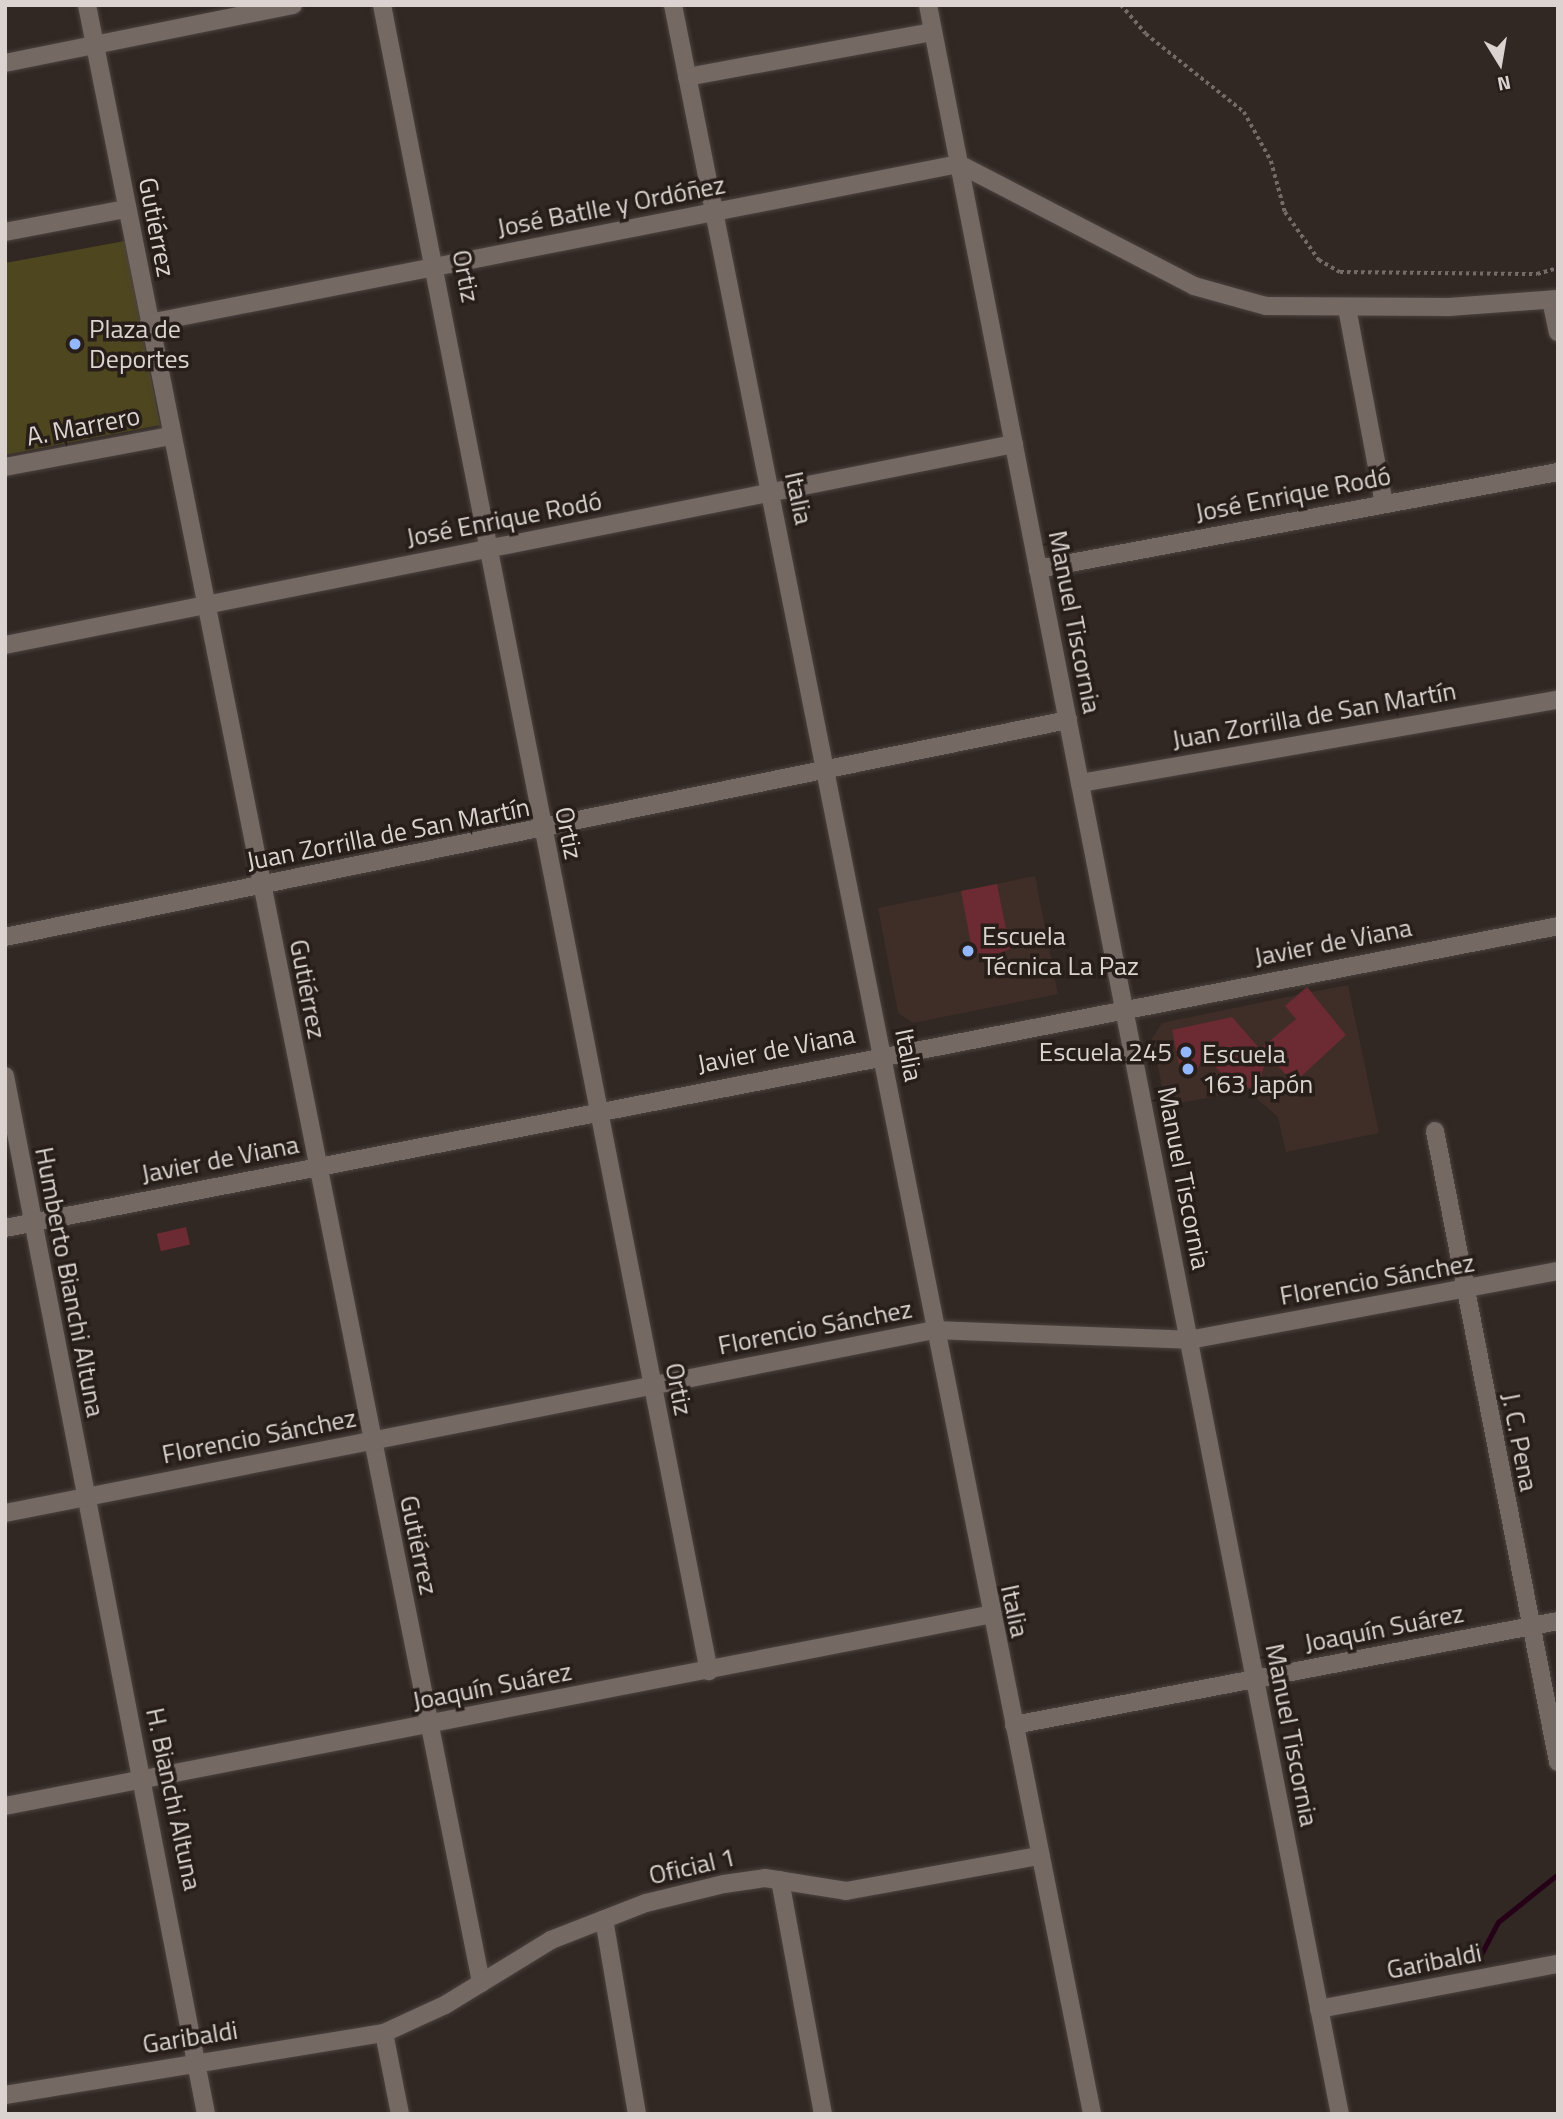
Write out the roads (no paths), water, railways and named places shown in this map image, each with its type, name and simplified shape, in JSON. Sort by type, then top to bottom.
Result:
[{"type":"street","name":"Gutiérrez","points":[[87,5],[316,1167],[481,1983]]},
{"type":"street","points":[[5,64],[293,5]]},
{"type":"street","name":"Ortiz","points":[[382,5],[438,266],[541,830],[709,1671]]},
{"type":"street","name":"Italia","points":[[673,5],[829,770],[988,1615],[1014,1725],[1091,2114]]},
{"type":"street","name":"Manuel Tiscornia","points":[[928,5],[1340,2114]]},
{"type":"street","points":[[687,77],[933,32]]},
{"type":"street","points":[[959,164],[1194,286],[1266,306],[1347,308],[1554,300],[1558,332]]},
{"type":"street","name":"José Batlle y Ordóñez","points":[[149,323],[959,164]]},
{"type":"street","points":[[5,232],[126,209]]},
{"type":"street","points":[[1347,308],[1384,503]]},
{"type":"street","name":"A. Marrero","points":[[5,467],[171,436]]},
{"type":"street","name":"José Enrique Rodó","points":[[5,645],[1014,443]]},
{"type":"street","name":"José Enrique Rodó","points":[[1038,569],[1558,472]]},
{"type":"street","name":"Juan Zorrilla de San Martín","points":[[1080,783],[1558,699]]},
{"type":"street","name":"Juan Zorrilla de San Martín","points":[[5,937],[541,830],[1068,720]]},
{"type":"street","name":"Javier de Viana","points":[[5,1228],[882,1055],[1558,926]]},
{"type":"street","name":"Humberto Bianchi Altuna","points":[[5,1076],[85,1497]]},
{"type":"street","name":"J. C. Pena","points":[[1436,1131],[1558,1762]]},
{"type":"street","name":"Florencio Sánchez","points":[[5,1513],[934,1330],[1189,1340],[1558,1271]]},
{"type":"street","name":"H. Bianchi Altuna","points":[[85,1497],[143,1780],[205,2114]]},
{"type":"street","name":"Joaquín Suárez","points":[[5,1807],[988,1615]]},
{"type":"street","name":"Joaquín Suárez","points":[[1014,1725],[1558,1621]]},
{"type":"street","name":"Oficial 1","points":[[384,2033],[481,1983],[551,1940],[604,1919],[724,1884],[780,1881],[846,1891],[1039,1856]]},
{"type":"street","points":[[780,1881],[823,2114]]},
{"type":"street","points":[[604,1919],[637,2114]]},
{"type":"street","name":"Garibaldi","points":[[1319,2009],[1558,1964]]},
{"type":"street","points":[[384,2033],[400,2114]]},
{"type":"street","name":"Garibaldi","points":[[5,2095],[384,2033]]},
{"type":"waterway","points":[[1480,1956],[1498,1922],[1558,1874]]},
{"type":"place","name":"Plaza de Deportes","points":[[75,344]]},
{"type":"place","name":"Escuela Técnica La Paz","points":[[968,951]]},
{"type":"place","name":"Escuela 245","points":[[1186,1052]]},
{"type":"place","name":"Escuela 163 Japón","points":[[1188,1069]]}]
